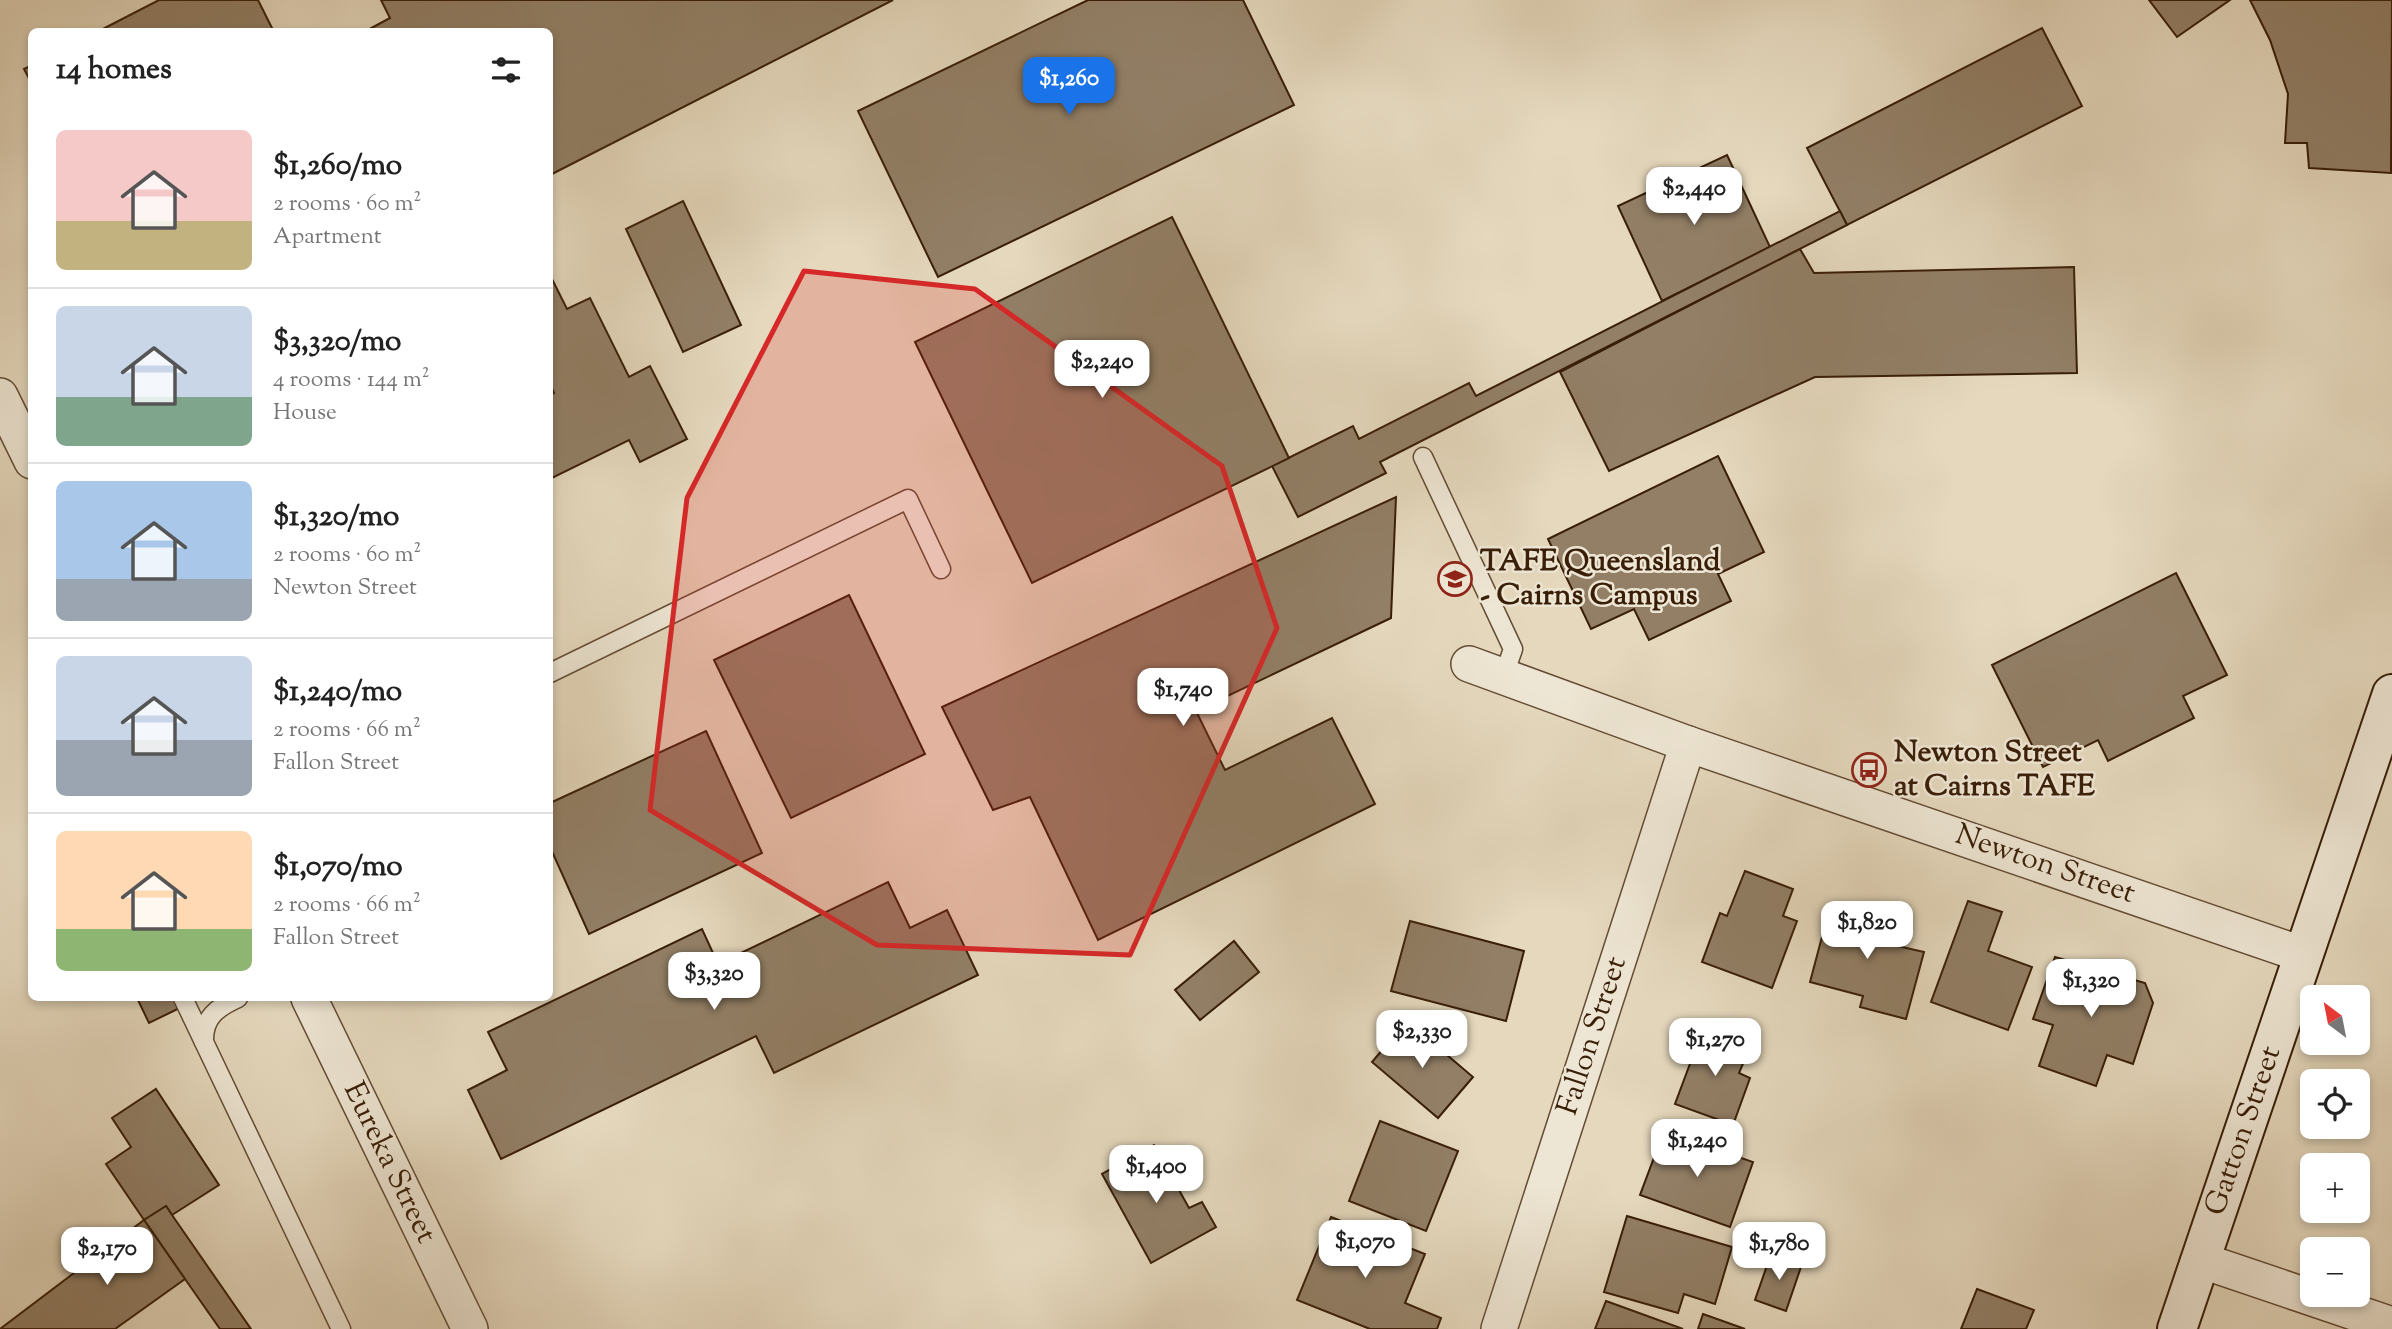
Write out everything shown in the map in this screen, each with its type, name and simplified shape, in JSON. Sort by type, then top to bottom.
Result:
[{"type":"street","points":[[0,396],[28,453]]},
{"type":"street","name":"Newton Street","points":[[1469,664],[1688,744],[2304,955]]},
{"type":"street","name":"Gatton Street","points":[[2177,1329],[2392,694]]},
{"type":"street","name":"Fallon Street","points":[[1499,1329],[1688,744]]},
{"type":"street","name":"Eureka Street","points":[[310,1001],[470,1329]]},
{"type":"street","points":[[2200,1260],[2392,1325]]},
{"type":"lane","points":[[1423,457],[1513,649],[1504,675]]},
{"type":"lane","points":[[553,672],[908,499],[941,569]]},
{"type":"lane","points":[[184,1001],[341,1329]]},
{"type":"lane","points":[[204,1042],[204,1031],[210,1016],[233,1001]]},
{"type":"highlighted area","points":[[804,271],[975,289],[1222,466],[1277,628],[1130,955],[877,945],[650,810],[687,498]]},
{"type":"building","points":[[159,0],[258,0],[272,28],[105,28]]},
{"type":"building","points":[[381,0],[893,0],[553,173],[553,28],[371,28],[390,18]]},
{"type":"building","points":[[1088,0],[1243,0],[1294,105],[938,277],[858,111]]},
{"type":"building","points":[[2149,0],[2230,0],[2177,37]]},
{"type":"building","points":[[2250,0],[2392,0],[2391,173],[2309,168],[2307,143],[2285,143],[2288,94],[2270,40]]},
{"type":"building","points":[[2042,28],[2082,106],[1847,225],[1807,148]]},
{"type":"building","points":[[1727,155],[1770,247],[1662,301],[1618,206]]},
{"type":"building","points":[[683,201],[741,325],[683,352],[626,229]]},
{"type":"building","points":[[1840,211],[1847,225],[1380,462],[1386,473],[1298,517],[1272,466],[1353,426],[1359,439],[1469,383],[1476,396]]},
{"type":"building","points":[[1172,217],[1289,458],[1032,583],[915,342]]},
{"type":"building","points":[[1800,249],[1814,273],[2074,267],[2077,373],[1815,377],[1609,471],[1560,372]]},
{"type":"building","points":[[553,281],[567,309],[590,298],[629,377],[650,366],[687,439],[640,462],[629,440],[553,478]]},
{"type":"building","points":[[1718,456],[1764,552],[1718,574],[1731,601],[1649,640],[1634,609],[1591,629],[1548,539]]},
{"type":"building","points":[[1396,497],[1391,618],[1196,711],[1225,770],[1332,718],[1375,804],[1098,940],[1030,797],[993,810],[942,707]]},
{"type":"building","points":[[2176,573],[2227,675],[2183,696],[2194,718],[2108,761],[2098,740],[2043,767],[1992,665]]},
{"type":"building","points":[[849,595],[925,754],[791,818],[714,660]]},
{"type":"building","points":[[706,731],[762,853],[589,934],[553,854],[553,802]]},
{"type":"building","points":[[1745,871],[1793,889],[1783,916],[1797,921],[1772,988],[1702,962],[1720,913],[1727,916]]},
{"type":"building","points":[[888,882],[910,928],[947,910],[978,975],[774,1073],[756,1036],[501,1159],[468,1090],[507,1070],[488,1032],[702,929],[718,964]]},
{"type":"building","points":[[1968,901],[2002,912],[1988,951],[2032,967],[2008,1030],[1931,1002]]},
{"type":"building","points":[[1831,903],[1896,919],[1889,944],[1924,952],[1906,1019],[1860,1007],[1863,996],[1810,982]]},
{"type":"building","points":[[1410,921],[1524,951],[1506,1021],[1391,991]]},
{"type":"building","points":[[1234,941],[1259,972],[1200,1020],[1175,990]]},
{"type":"building","points":[[2055,957],[2145,983],[2153,1003],[2133,1064],[2107,1055],[2096,1086],[2039,1066],[2053,1025],[2033,1019]]},
{"type":"building","points":[[138,1001],[194,1001],[149,1023]]},
{"type":"building","points":[[1407,1021],[1473,1077],[1438,1118],[1372,1062]]},
{"type":"building","points":[[1703,1029],[1750,1047],[1739,1073],[1750,1078],[1733,1125],[1675,1104]]},
{"type":"building","points":[[156,1089],[219,1185],[172,1215],[166,1206],[144,1220],[106,1164],[131,1147],[112,1118]]},
{"type":"building","points":[[1380,1121],[1458,1151],[1426,1231],[1349,1201]]},
{"type":"building","points":[[1664,1131],[1753,1162],[1730,1227],[1640,1195]]},
{"type":"building","points":[[1154,1145],[1189,1208],[1202,1202],[1216,1227],[1151,1263],[1102,1174]]},
{"type":"building","points":[[166,1206],[251,1329],[220,1329],[144,1220]]},
{"type":"building","points":[[1627,1216],[1732,1247],[1715,1304],[1684,1294],[1678,1313],[1604,1292]]},
{"type":"building","points":[[1331,1217],[1425,1254],[1405,1303],[1441,1318],[1437,1329],[1370,1329],[1297,1300]]},
{"type":"building","points":[[144,1220],[185,1279],[115,1329],[0,1329]]},
{"type":"building","points":[[1771,1254],[1802,1264],[1786,1311],[1755,1300]]},
{"type":"building","points":[[1977,1289],[2034,1310],[2026,1329],[1961,1329]]},
{"type":"building","points":[[1606,1301],[1683,1329],[1595,1329]]},
{"type":"building","points":[[1703,1314],[1745,1329],[1698,1329]]},
{"type":"place","name":"TAFE Queensland - Cairns Campus","points":[[1455,579]]},
{"type":"place","name":"Newton Street at Cairns TAFE","points":[[1869,770]]}]
